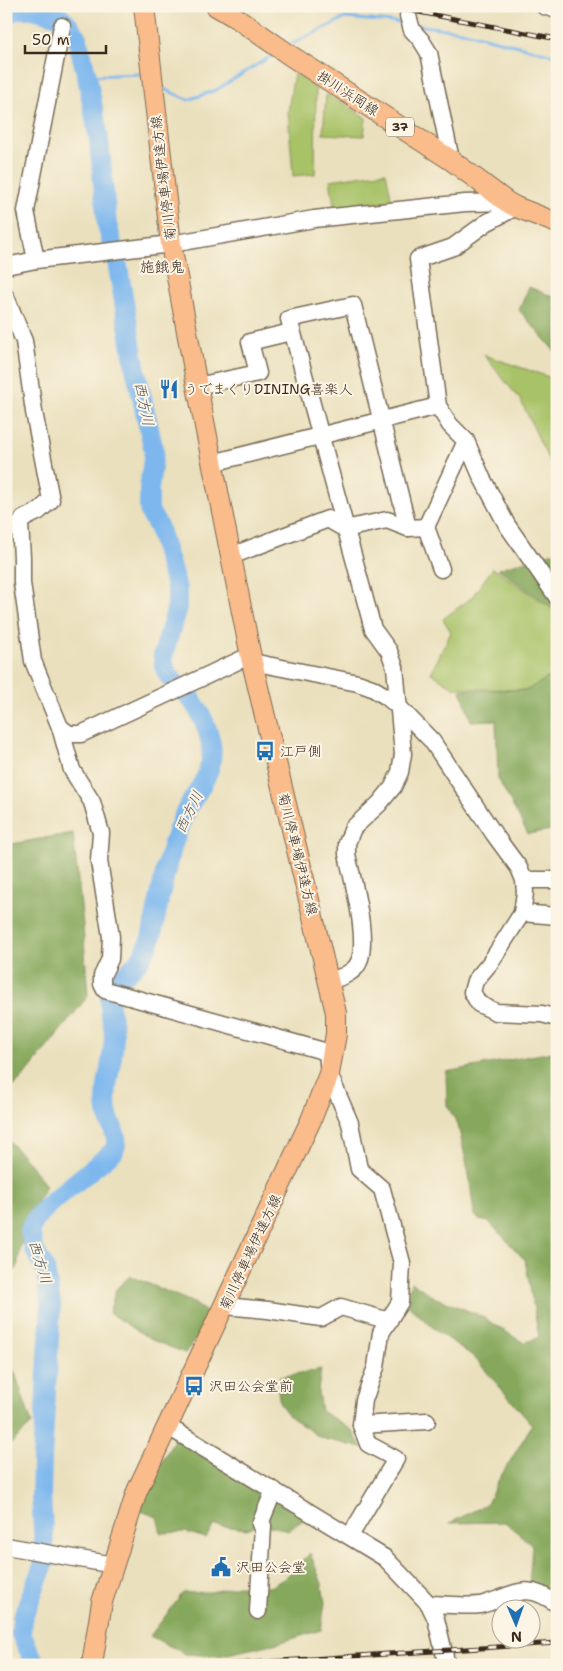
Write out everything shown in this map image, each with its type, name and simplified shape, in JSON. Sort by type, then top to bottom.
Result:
[{"type":"main road","name":"菊川停車場伊達方線","points":[[92,1664],[102,1602],[137,1491],[311,1120],[329,1074],[336,1034],[336,1013],[252,659],[197,386],[171,244],[144,6]]},
{"type":"main road","name":"掛川浜岡線","points":[[216,6],[451,160],[511,205],[557,223]]},
{"type":"street","points":[[544,6],[557,10]]},
{"type":"street","points":[[410,23],[429,53],[451,160]]},
{"type":"street","points":[[36,260],[26,211],[62,26]]},
{"type":"street","points":[[6,266],[36,260],[171,244],[314,219],[464,203],[511,205]]},
{"type":"street","points":[[511,205],[452,247],[418,259],[438,406],[450,425],[466,442],[482,478],[507,525],[557,597]]},
{"type":"street","points":[[6,297],[24,341],[34,412],[51,500],[39,511],[22,518],[13,525],[22,557],[22,583],[33,661],[60,726],[72,770],[92,802],[101,833],[99,861],[111,937],[110,959],[102,976],[102,984],[112,992],[327,1052],[329,1074],[350,1123],[359,1169],[382,1189],[402,1263],[400,1302],[381,1333],[376,1366],[364,1400],[361,1425],[368,1444],[396,1459],[350,1536]]},
{"type":"street","points":[[329,981],[348,974],[355,969],[360,962],[363,950],[363,934],[346,854],[347,843],[353,828],[379,804],[393,787],[400,772],[403,754],[396,667],[389,651],[373,629],[289,320],[353,305],[408,528]]},
{"type":"street","points":[[197,386],[258,373],[250,342],[291,332]]},
{"type":"street","points":[[212,463],[438,406]]},
{"type":"street","points":[[441,568],[426,528],[466,442]]},
{"type":"street","points":[[230,556],[328,519],[345,529],[388,520],[408,528],[426,528]]},
{"type":"street","points":[[60,726],[69,734],[81,734],[252,659],[358,682],[372,688],[399,707],[432,741],[519,868],[524,880],[525,902],[522,913],[490,963],[475,980],[472,992],[479,1004],[496,1012],[542,1014],[557,1018]]},
{"type":"street","points":[[524,880],[557,880]]},
{"type":"street","points":[[522,913],[557,916]]},
{"type":"street","points":[[225,1306],[320,1318],[341,1307],[389,1321]]},
{"type":"street","points":[[361,1425],[427,1421]]},
{"type":"street","points":[[167,1426],[385,1558],[429,1604],[436,1619],[447,1665]]},
{"type":"street","points":[[258,1611],[265,1529],[274,1490]]},
{"type":"street","points":[[254,1544],[265,1529]]},
{"type":"street","points":[[6,1546],[114,1565]]},
{"type":"street","points":[[429,1604],[478,1605],[526,1590],[545,1595],[557,1604]]},
{"type":"green space","points":[[294,72],[316,89],[315,174],[293,176],[288,112]]},
{"type":"green space","points":[[326,95],[347,105],[366,118],[364,136],[323,134]]},
{"type":"green space","points":[[386,172],[392,202],[335,210],[330,180]]},
{"type":"green space","points":[[529,287],[557,298],[557,354],[519,310]]},
{"type":"green space","points":[[484,355],[549,377],[557,394],[557,478],[521,401]]},
{"type":"green space","points":[[557,551],[557,611],[498,569]]},
{"type":"green space","points":[[493,568],[557,612],[557,673],[527,690],[455,688],[431,673],[451,632],[443,619],[471,598]]},
{"type":"green space","points":[[557,673],[557,829],[528,834],[498,779],[496,720],[471,721],[461,690],[527,690]]},
{"type":"green space","points":[[73,833],[83,925],[88,996],[21,1080],[6,1092],[6,845]]},
{"type":"green space","points":[[557,1051],[557,1600],[529,1586],[532,1545],[505,1522],[450,1523],[487,1504],[498,1481],[532,1425],[474,1357],[436,1330],[407,1305],[411,1282],[436,1298],[479,1315],[524,1343],[539,1337],[525,1260],[489,1222],[479,1220],[474,1214],[469,1175],[458,1125],[447,1105],[446,1072]]},
{"type":"green space","points":[[6,1138],[25,1158],[46,1186],[25,1222],[17,1268],[6,1277]]},
{"type":"green space","points":[[130,1276],[194,1303],[206,1312],[198,1336],[185,1353],[152,1340],[109,1313],[116,1289]]},
{"type":"green space","points":[[6,1358],[15,1373],[32,1424],[6,1448]]},
{"type":"green space","points":[[321,1369],[318,1391],[321,1411],[352,1430],[362,1448],[321,1438],[290,1417],[280,1404],[278,1391],[280,1377]]},
{"type":"green space","points":[[175,1438],[259,1493],[307,1517],[289,1530],[260,1524],[247,1529],[214,1525],[206,1538],[185,1532],[161,1533],[157,1517],[136,1509]]},
{"type":"green space","points":[[310,1553],[322,1584],[325,1603],[321,1630],[278,1643],[218,1656],[185,1654],[150,1636],[183,1593],[211,1592],[238,1586],[270,1587],[285,1578]]},
{"type":"waterway","name":"西方川","points":[[6,14],[18,9],[33,9],[56,15],[69,25],[77,38],[87,76],[99,140],[107,224],[118,267],[136,372],[154,451],[149,489],[150,513],[158,526],[177,589],[177,607],[163,656],[164,664],[169,676],[191,699],[201,715],[210,738],[212,753],[206,778],[188,807],[175,838],[165,871],[151,939],[142,957],[118,982],[110,998],[114,1036],[106,1102],[108,1117],[116,1136],[116,1146],[114,1151],[48,1205],[35,1220],[30,1230],[34,1249],[45,1269],[51,1305],[41,1496],[45,1561],[22,1619],[21,1634],[35,1663]]},
{"type":"waterway","points":[[288,46],[345,18],[405,23]]},
{"type":"waterway","points":[[416,25],[461,31],[557,56]]},
{"type":"waterway","points":[[160,87],[188,100],[216,90],[276,53]]},
{"type":"waterway","points":[[87,76],[140,74],[144,76]]},
{"type":"railway","points":[[388,6],[557,39]]},
{"type":"railway","points":[[218,1665],[557,1643]]},
{"type":"place","name":"うでまくりDINING喜楽人","points":[[169,389]]},
{"type":"place","name":"江戸側","points":[[265,751]]},
{"type":"place","name":"沢田公会堂前","points":[[194,1386]]},
{"type":"place","name":"沢田公会堂","points":[[221,1567]]},
{"type":"district","name":"施餓鬼","points":[[162,267]]}]
